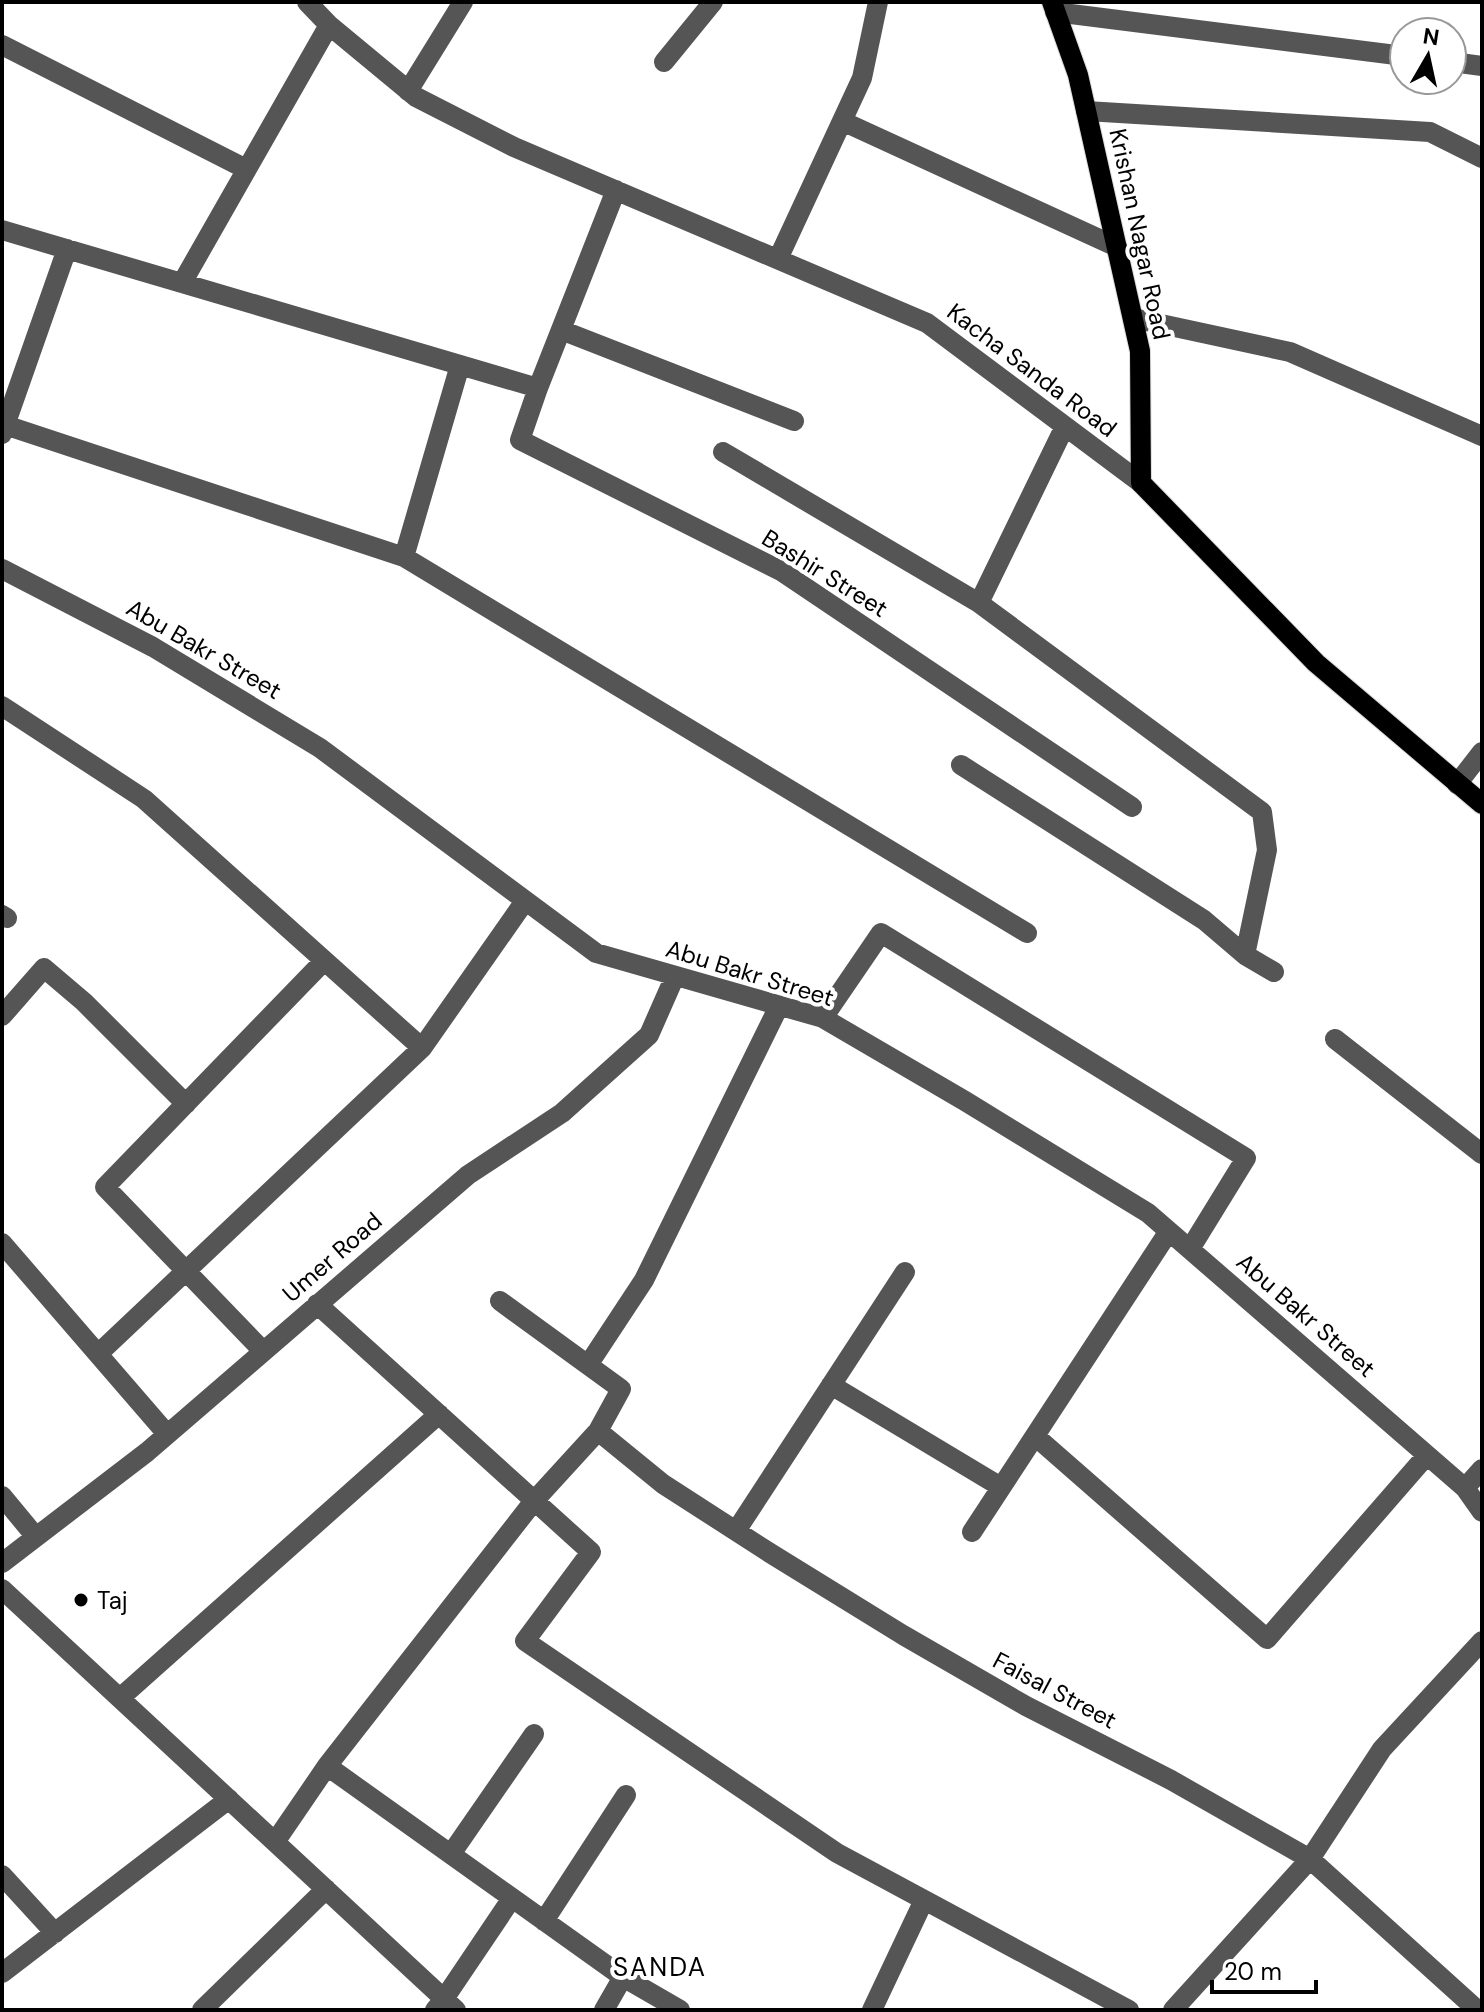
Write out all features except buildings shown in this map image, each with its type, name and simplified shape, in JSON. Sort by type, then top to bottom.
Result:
[{"type":"main road","name":"Krishan Nagar Road","points":[[1054,7],[1078,75],[1140,351],[1141,483]]},
{"type":"main road","name":"Kacha Sanda Road","points":[[1141,483],[1316,663],[1482,804]]},
{"type":"street","name":"Kacha Sanda Road","points":[[307,2],[329,25],[416,97],[514,147],[927,323],[1141,483]]},
{"type":"street","points":[[408,91],[463,2]]},
{"type":"street","points":[[664,62],[713,2]]},
{"type":"street","points":[[778,259],[862,78],[878,2]]},
{"type":"street","points":[[1054,7],[1388,54]]},
{"type":"street","points":[[182,283],[329,25]]},
{"type":"street","points":[[2,45],[246,169]]},
{"type":"street","points":[[1086,111],[1430,132],[1482,158]]},
{"type":"street","points":[[842,121],[1117,247]]},
{"type":"street","points":[[2,230],[538,388],[616,190]]},
{"type":"street","points":[[67,249],[4,429],[404,557],[1027,933]]},
{"type":"street","points":[[1133,318],[1290,352],[1482,436]]},
{"type":"street","points":[[561,330],[794,421]]},
{"type":"street","points":[[404,557],[460,365]]},
{"type":"street","name":"Bashir Street","points":[[538,388],[520,440],[781,571],[1132,807]]},
{"type":"street","points":[[979,603],[1065,426]]},
{"type":"street","points":[[723,452],[979,603],[1262,812],[1267,850],[1245,955]]},
{"type":"street","name":"Abu Bakr Street","points":[[2,569],[153,647],[320,748],[596,953],[823,1018],[1148,1213],[1465,1488],[1482,1512]]},
{"type":"street","points":[[2,706],[144,799],[422,1048]]},
{"type":"street","points":[[1457,784],[1482,752]]},
{"type":"street","points":[[961,765],[1204,920],[1245,955],[1274,972]]},
{"type":"street","points":[[98,1354],[422,1048],[525,901]]},
{"type":"street","points":[[823,1018],[881,933],[1246,1158],[1190,1249]]},
{"type":"street","points":[[263,1351],[105,1187],[324,961]]},
{"type":"street","points":[[2,1016],[44,968],[84,1002],[186,1104]]},
{"type":"street","name":"Umer Road","points":[[2,1563],[147,1452],[468,1175],[562,1113],[649,1035],[675,976]]},
{"type":"street","points":[[588,1365],[644,1280],[779,1006]]},
{"type":"street","points":[[1335,1039],[1482,1154]]},
{"type":"street","points":[[972,1532],[1169,1231]]},
{"type":"street","points":[[2,1243],[167,1434]]},
{"type":"street","points":[[736,1531],[905,1272]]},
{"type":"street","points":[[275,1842],[327,1766],[534,1501],[598,1431],[621,1389],[500,1301]]},
{"type":"street","points":[[317,1304],[591,1552],[525,1641],[837,1853],[1129,2010]]},
{"type":"street","points":[[831,1385],[1001,1487]]},
{"type":"street","points":[[120,1698],[439,1414]]},
{"type":"street","name":"Faisal Street","points":[[598,1431],[663,1484],[903,1635],[1026,1706],[1171,1780],[1310,1859],[1477,2007]]},
{"type":"street","points":[[1035,1436],[1267,1639],[1427,1455]]},
{"type":"street","points":[[1465,1488],[1482,1469]]},
{"type":"street","points":[[2,1496],[36,1537]]},
{"type":"street","points":[[2,1589],[326,1889],[445,2006],[512,1898]]},
{"type":"street","points":[[1173,2010],[1310,1859],[1382,1749],[1482,1641]]},
{"type":"street","points":[[451,1854],[534,1734]]},
{"type":"street","points":[[327,1766],[623,1977],[680,2010]]},
{"type":"street","points":[[544,1921],[626,1795]]},
{"type":"street","points":[[2,1973],[229,1799]]},
{"type":"street","points":[[2,1875],[55,1933]]},
{"type":"street","points":[[202,2010],[326,1889]]},
{"type":"street","points":[[872,2010],[924,1900]]},
{"type":"street","points":[[604,2010],[623,1977]]},
{"type":"place","name":"Taj","points":[[81,1600]]},
{"type":"district","name":"SANDA","points":[[660,1967]]}]
